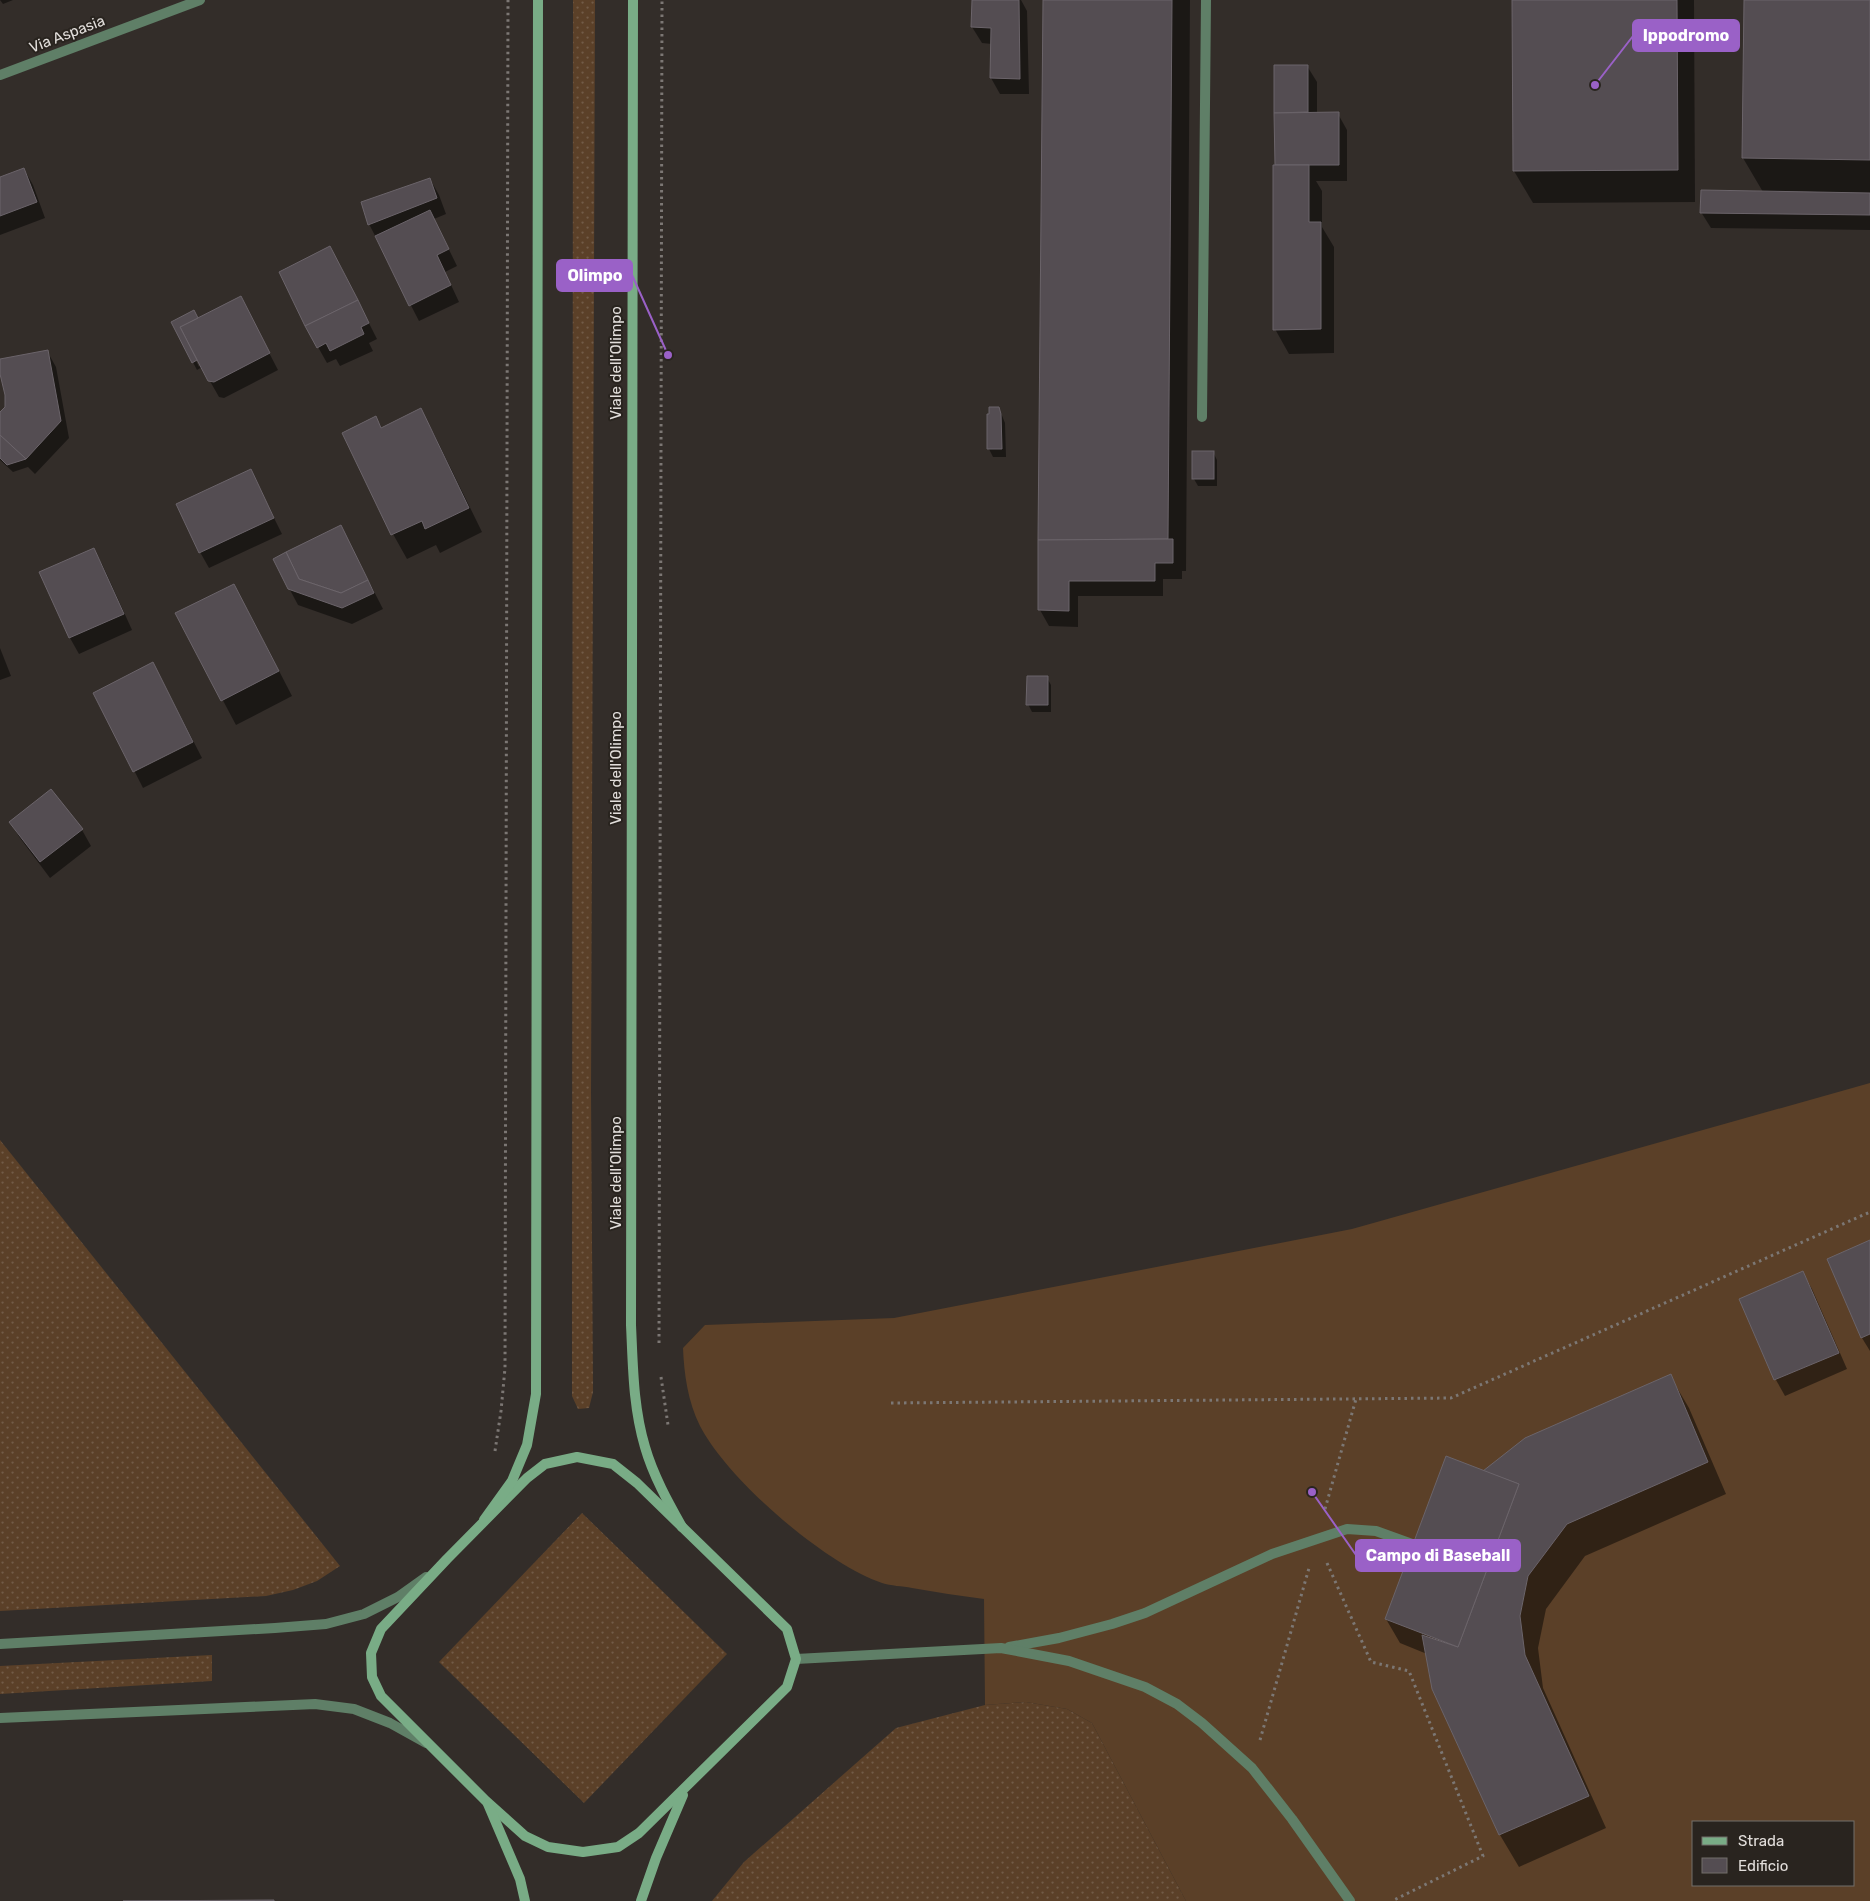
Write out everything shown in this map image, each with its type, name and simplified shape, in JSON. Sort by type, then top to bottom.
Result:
[{"type":"street","name":"Via Aspasia","points":[[0,75],[200,0]]},
{"type":"street","points":[[484,1520],[512,1481],[527,1445],[536,1394],[538,0]]},
{"type":"street","name":"Viale dell'Olimpo","points":[[633,0],[631,1325],[634,1391],[645,1447],[666,1496],[682,1527]]},
{"type":"street","points":[[1202,417],[1206,0]]},
{"type":"street","points":[[577,1457],[613,1464],[637,1483],[682,1527],[787,1630],[796,1659],[788,1686],[639,1833],[618,1847],[583,1852],[548,1847],[525,1836],[486,1801],[381,1696],[372,1677],[371,1653],[381,1630],[437,1569],[527,1478],[546,1464],[577,1457]]},
{"type":"street","points":[[796,1659],[1001,1648],[1059,1638],[1112,1624],[1144,1613],[1272,1554],[1347,1529],[1376,1531],[1412,1544]]},
{"type":"street","points":[[0,1644],[326,1624],[364,1614],[398,1597],[437,1569]]},
{"type":"street","points":[[1001,1648],[1069,1661],[1145,1687],[1177,1704],[1202,1723],[1252,1768],[1350,1901]]},
{"type":"street","points":[[0,1718],[315,1704],[354,1709],[390,1723],[430,1745]]},
{"type":"street","points":[[641,1901],[656,1858],[684,1790]]},
{"type":"street","points":[[486,1801],[520,1879],[525,1901]]},
{"type":"path","points":[[494,1460],[502,1411],[505,1368],[508,0]]},
{"type":"path","points":[[659,1344],[662,0]]},
{"type":"path","points":[[891,1403],[1451,1398],[1870,1212]]},
{"type":"path","points":[[660,1372],[669,1433]]},
{"type":"path","points":[[1252,1768],[1356,1399]]},
{"type":"path","points":[[1317,1539],[1371,1662],[1409,1671],[1483,1856],[1392,1901]]},
{"type":"shaded area","points":[[573,0],[595,0],[591,1093],[593,1392],[589,1408],[578,1409],[572,1396]]},
{"type":"shaded area","points":[[1870,1083],[1870,1901],[1186,1901],[1092,1723],[1067,1709],[1026,1702],[985,1705],[984,1599],[885,1584],[859,1573],[833,1558],[806,1539],[755,1494],[713,1447],[700,1426],[690,1398],[683,1348],[705,1325],[894,1318],[1352,1229]]},
{"type":"shaded area","points":[[0,1140],[340,1566],[317,1581],[293,1590],[266,1596],[0,1611]]},
{"type":"shaded area","points":[[582,1513],[727,1654],[584,1803],[439,1662]]},
{"type":"shaded area","points":[[212,1655],[212,1681],[0,1694],[0,1666]]},
{"type":"shaded area","points":[[1026,1702],[1067,1709],[1092,1723],[1186,1901],[712,1901],[744,1862],[896,1728],[985,1705]]},
{"type":"building","points":[[972,0],[1019,0],[1020,79],[990,78],[991,28],[971,27]]},
{"type":"building","points":[[1043,0],[1172,0],[1168,539],[1038,540]]},
{"type":"building","points":[[1512,0],[1677,0],[1678,170],[1513,171]]},
{"type":"building","points":[[1744,0],[1870,0],[1870,160],[1742,158]]},
{"type":"building","points":[[1274,65],[1308,65],[1308,112],[1274,113]]},
{"type":"building","points":[[1339,112],[1339,165],[1275,165],[1274,113]]},
{"type":"building","points":[[1273,165],[1309,165],[1309,222],[1321,222],[1321,329],[1273,330]]},
{"type":"building","points":[[24,168],[37,202],[0,216],[0,177]]},
{"type":"building","points":[[430,178],[437,198],[368,225],[361,202]]},
{"type":"building","points":[[1701,190],[1870,193],[1870,215],[1700,213]]},
{"type":"building","points":[[430,210],[449,249],[437,255],[451,285],[409,306],[375,236]]},
{"type":"building","points":[[330,246],[358,300],[305,326],[279,272]]},
{"type":"building","points":[[241,296],[270,353],[214,382],[208,381],[180,327]]},
{"type":"building","points":[[358,300],[369,323],[361,327],[364,334],[330,351],[326,343],[317,348],[305,326]]},
{"type":"building","points":[[194,310],[198,318],[180,327],[197,360],[192,363],[171,322]]},
{"type":"building","points":[[48,350],[61,421],[26,459],[0,435],[0,412],[5,407],[5,395],[0,374],[0,359]]},
{"type":"building","points":[[989,407],[999,407],[1002,449],[987,449],[987,414],[989,414]]},
{"type":"building","points":[[421,408],[469,508],[425,529],[422,521],[391,535],[342,433],[376,416],[381,428]]},
{"type":"building","points":[[0,435],[26,459],[7,465],[0,458]]},
{"type":"building","points":[[1192,451],[1214,451],[1214,479],[1192,479]]},
{"type":"building","points":[[251,469],[274,518],[199,553],[176,504]]},
{"type":"building","points":[[341,525],[368,580],[341,593],[299,579],[286,552]]},
{"type":"building","points":[[1173,539],[1173,563],[1155,563],[1155,581],[1069,581],[1069,611],[1038,610],[1038,540]]},
{"type":"building","points":[[94,548],[124,614],[69,638],[39,572]]},
{"type":"building","points":[[286,552],[299,579],[341,593],[368,580],[374,593],[342,608],[288,589],[273,559]]},
{"type":"building","points":[[234,584],[279,671],[221,701],[175,613]]},
{"type":"building","points":[[153,662],[193,742],[133,772],[93,693]]},
{"type":"building","points":[[1027,676],[1048,676],[1048,705],[1026,705]]},
{"type":"building","points":[[51,789],[83,829],[40,862],[9,822]]},
{"type":"building","points":[[1870,1240],[1870,1334],[1861,1338],[1827,1259]]},
{"type":"building","points":[[1803,1271],[1839,1353],[1774,1380],[1739,1299]]},
{"type":"building","points":[[1671,1374],[1708,1462],[1567,1524],[1528,1576],[1520,1616],[1525,1655],[1589,1796],[1499,1835],[1432,1689],[1422,1635],[1458,1647],[1519,1484],[1483,1471],[1525,1438]]},
{"type":"building","points":[[1446,1456],[1519,1484],[1458,1647],[1385,1619]]},
{"type":"building","points":[[274,1900],[274,1901],[123,1901]]},
{"type":"place","name":"Ippodromo","points":[[1595,85]]},
{"type":"place","name":"Olimpo","points":[[668,355]]},
{"type":"place","name":"Campo di Baseball","points":[[1312,1492]]}]
